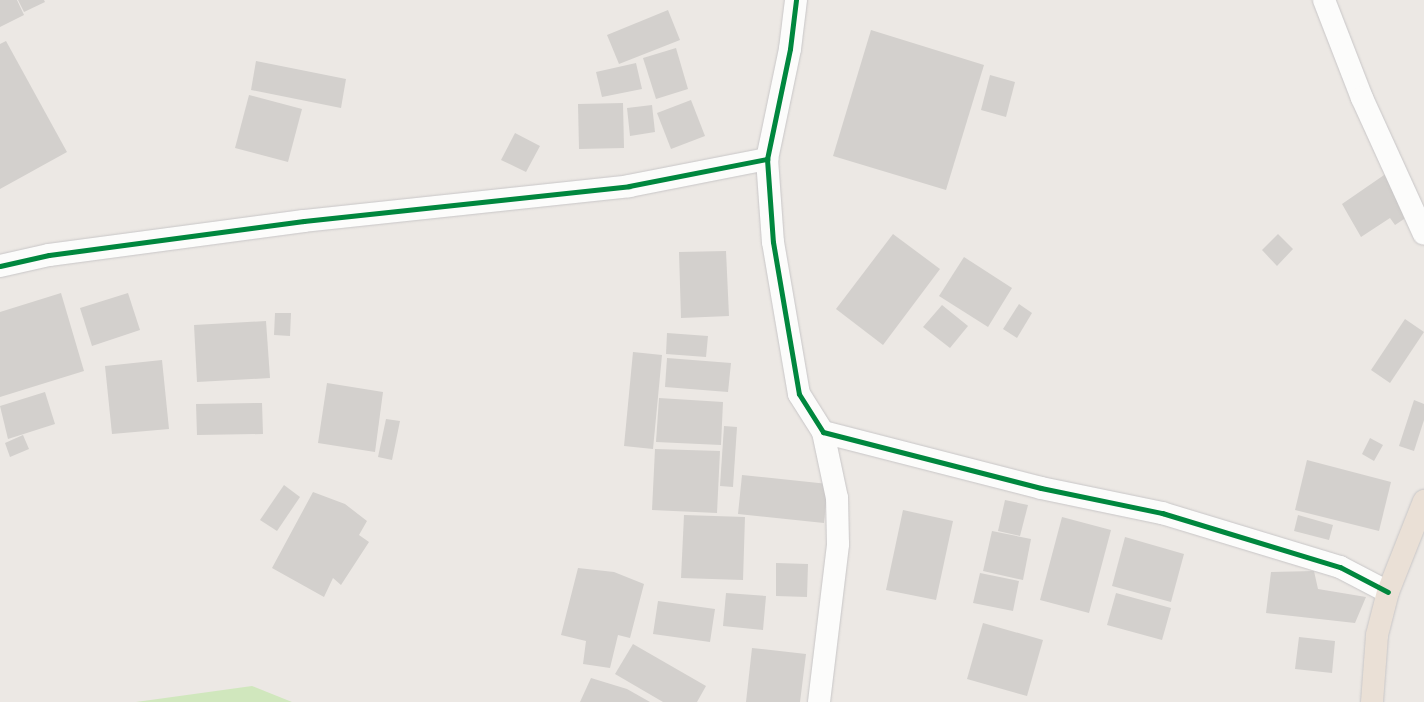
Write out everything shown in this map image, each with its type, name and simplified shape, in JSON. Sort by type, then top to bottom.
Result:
[{"type":"highway","points":[[1372,702],[1377,635],[1388,592],[1424,501]]},
{"type":"street","points":[[796,0],[790,49],[766,159],[773,242],[799,394],[823,432],[837,498],[838,544],[819,702]]},
{"type":"street","points":[[1324,0],[1362,98],[1424,234]]},
{"type":"street","points":[[0,266],[48,254],[304,221],[629,186],[766,159]]},
{"type":"street","points":[[823,432],[1041,488],[1162,513],[1340,567],[1388,592]]},
{"type":"green space","points":[[252,686],[292,702],[136,702]]},
{"type":"building","points":[[0,0],[17,0],[24,15],[0,27]]},
{"type":"building","points":[[18,0],[44,0],[45,2],[24,12]]},
{"type":"building","points":[[668,10],[680,40],[619,64],[607,35]]},
{"type":"building","points":[[871,30],[984,65],[946,190],[833,156]]},
{"type":"building","points":[[6,41],[67,152],[0,189],[0,44]]},
{"type":"building","points":[[676,48],[688,89],[656,99],[643,58]]},
{"type":"building","points":[[256,61],[346,79],[341,108],[251,90]]},
{"type":"building","points":[[636,63],[642,89],[602,97],[596,72]]},
{"type":"building","points":[[990,75],[1015,82],[1006,117],[981,110]]},
{"type":"building","points":[[249,95],[302,109],[288,162],[235,148]]},
{"type":"building","points":[[691,100],[705,136],[671,149],[657,113]]},
{"type":"building","points":[[623,103],[624,148],[579,149],[578,104]]},
{"type":"building","points":[[652,105],[655,132],[630,136],[627,108]]},
{"type":"building","points":[[515,133],[540,146],[526,172],[501,160]]},
{"type":"building","points":[[1387,173],[1410,215],[1395,225],[1390,218],[1361,237],[1342,204]]},
{"type":"building","points":[[893,234],[940,269],[883,345],[836,309]]},
{"type":"building","points":[[1278,234],[1293,249],[1277,266],[1262,250]]},
{"type":"building","points":[[726,251],[729,316],[681,318],[679,252]]},
{"type":"building","points":[[964,257],[1012,288],[988,327],[939,296]]},
{"type":"building","points":[[61,293],[84,371],[0,397],[0,312]]},
{"type":"building","points":[[128,293],[140,330],[92,346],[80,308]]},
{"type":"building","points":[[1019,304],[1032,313],[1017,338],[1003,329]]},
{"type":"building","points":[[942,305],[968,326],[950,348],[923,327]]},
{"type":"building","points":[[275,313],[291,313],[290,336],[274,335]]},
{"type":"building","points":[[1405,319],[1424,332],[1390,383],[1371,370]]},
{"type":"building","points":[[266,321],[270,378],[197,382],[194,325]]},
{"type":"building","points":[[667,333],[708,336],[706,357],[666,354]]},
{"type":"building","points":[[633,352],[662,355],[653,449],[624,446]]},
{"type":"building","points":[[667,358],[731,363],[728,392],[665,387]]},
{"type":"building","points":[[162,360],[169,429],[112,434],[105,366]]},
{"type":"building","points":[[327,383],[383,392],[375,452],[318,443]]},
{"type":"building","points":[[45,392],[55,424],[8,439],[0,406]]},
{"type":"building","points":[[659,398],[723,402],[721,445],[656,442]]},
{"type":"building","points":[[1414,400],[1424,404],[1424,420],[1414,451],[1399,446]]},
{"type":"building","points":[[262,403],[263,434],[197,435],[196,404]]},
{"type":"building","points":[[386,419],[400,421],[392,460],[378,457]]},
{"type":"building","points":[[724,426],[737,427],[733,487],[720,486]]},
{"type":"building","points":[[23,435],[29,449],[10,457],[5,443]]},
{"type":"building","points":[[1370,438],[1383,445],[1374,461],[1362,454]]},
{"type":"building","points":[[655,449],[720,451],[717,513],[652,510]]},
{"type":"building","points":[[1307,460],[1391,482],[1379,531],[1295,510]]},
{"type":"building","points":[[742,475],[828,484],[824,523],[738,514]]},
{"type":"building","points":[[284,485],[300,497],[277,531],[260,520]]},
{"type":"building","points":[[313,492],[345,504],[367,521],[359,535],[369,542],[341,585],[333,578],[324,597],[272,568]]},
{"type":"building","points":[[1005,500],[1028,505],[1020,536],[998,531]]},
{"type":"building","points":[[903,510],[953,521],[936,600],[886,590]]},
{"type":"building","points":[[684,515],[745,517],[743,580],[681,578]]},
{"type":"building","points":[[1298,515],[1333,525],[1329,540],[1294,531]]},
{"type":"building","points":[[1062,517],[1111,530],[1089,613],[1040,600]]},
{"type":"building","points":[[992,531],[1031,539],[1023,580],[983,571]]},
{"type":"building","points":[[1125,537],[1184,554],[1171,602],[1112,586]]},
{"type":"building","points":[[776,563],[808,564],[807,597],[776,596]]},
{"type":"building","points":[[578,568],[614,572],[644,584],[630,638],[618,635],[610,668],[583,664],[586,641],[561,635]]},
{"type":"building","points":[[1314,571],[1318,589],[1366,597],[1355,623],[1266,613],[1271,572]]},
{"type":"building","points":[[980,573],[1019,581],[1013,611],[973,603]]},
{"type":"building","points":[[726,593],[766,596],[763,630],[723,626]]},
{"type":"building","points":[[1116,593],[1171,608],[1162,640],[1107,625]]},
{"type":"building","points":[[658,601],[715,609],[710,642],[653,634]]},
{"type":"building","points":[[983,623],[1043,640],[1027,696],[967,679]]},
{"type":"building","points":[[1299,637],[1335,641],[1332,673],[1295,669]]},
{"type":"building","points":[[633,644],[706,686],[697,702],[663,702],[615,674]]},
{"type":"building","points":[[752,648],[806,654],[800,702],[746,702]]},
{"type":"building","points":[[591,678],[627,689],[650,702],[580,702]]},
{"type":"cycle path","points":[[796,0],[790,49],[767,159],[773,242],[799,394],[823,432],[1041,488],[1162,513],[1340,567],[1388,592]]},
{"type":"cycle path","points":[[0,266],[49,255],[304,221],[629,186],[767,159]]}]
